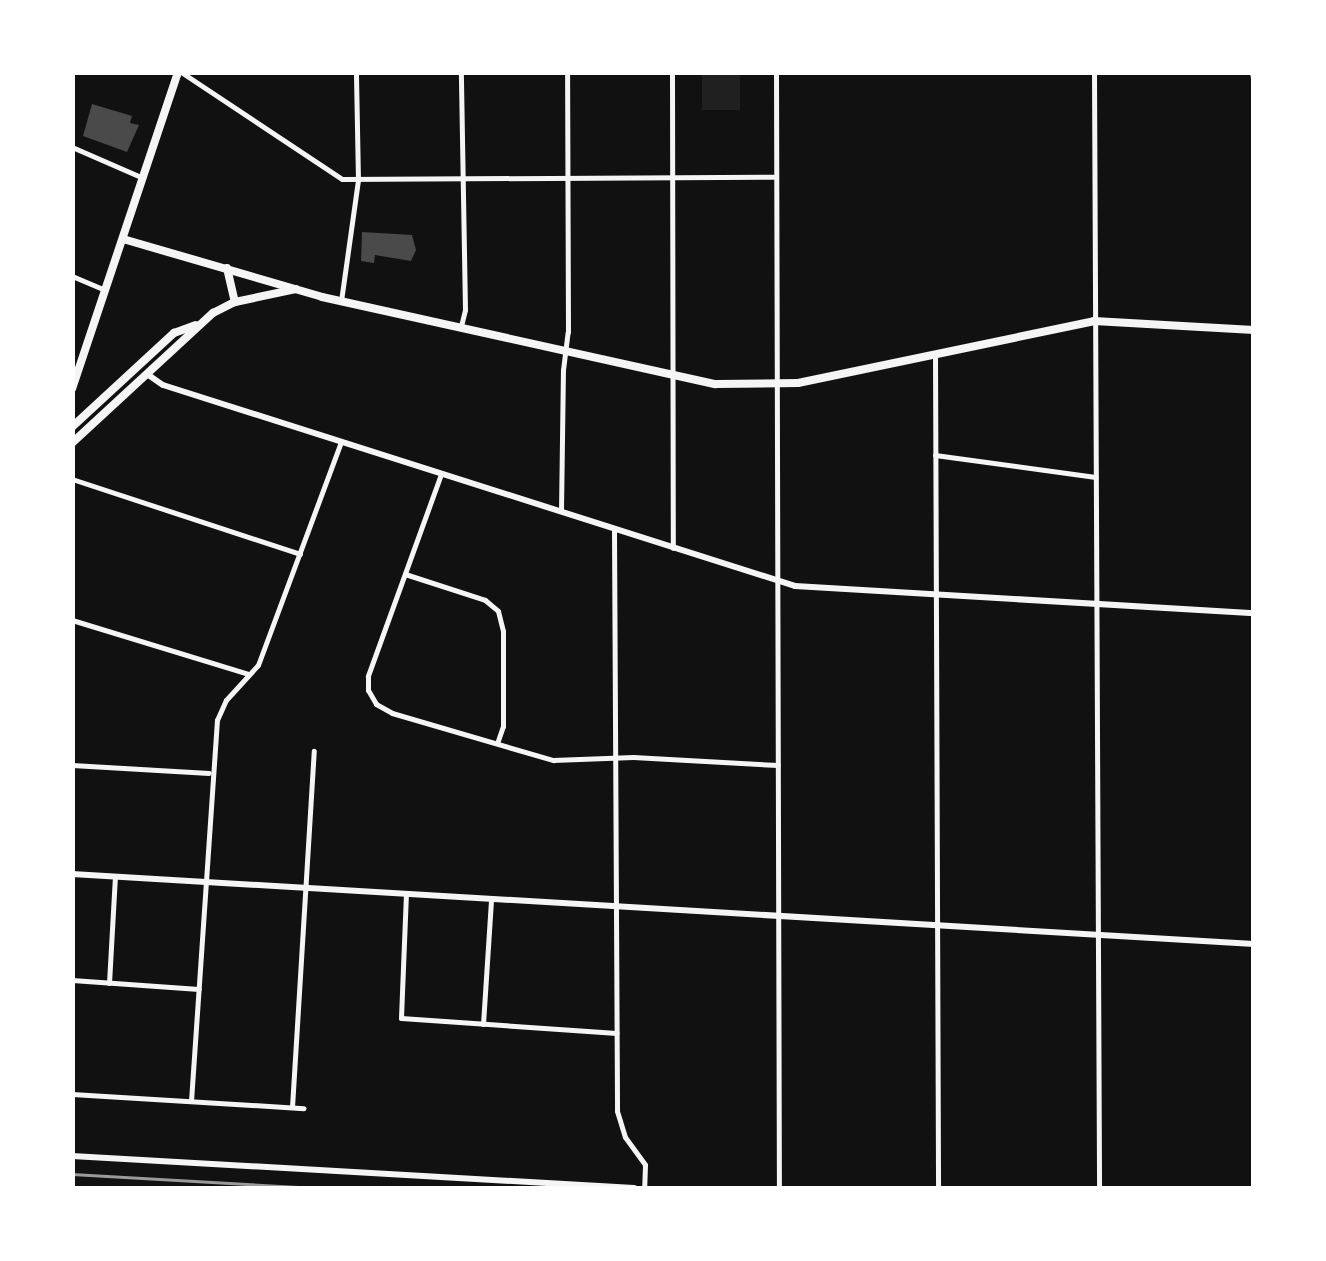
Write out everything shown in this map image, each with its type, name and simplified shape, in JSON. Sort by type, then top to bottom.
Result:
[{"type":"main road","points":[[72,389],[180,72]]},
{"type":"main road","points":[[122,239],[341,301],[716,384],[777,385],[1094,322],[1254,330]]},
{"type":"main road","points":[[227,268],[235,302]]},
{"type":"main road","points":[[72,426],[174,333],[235,302],[296,289]]},
{"type":"main road","points":[[72,444],[196,325]]},
{"type":"street","points":[[180,72],[342,179],[776,177]]},
{"type":"street","points":[[341,301],[358,180],[356,72]]},
{"type":"street","points":[[461,72],[461,326]]},
{"type":"street","points":[[561,511],[567,72]]},
{"type":"street","points":[[672,72],[673,548]]},
{"type":"street","points":[[776,72],[780,1188]]},
{"type":"street","points":[[1094,72],[1098,1188]]},
{"type":"street","points":[[72,148],[143,178]]},
{"type":"street","points":[[72,276],[105,290]]},
{"type":"street","points":[[935,354],[938,1188]]},
{"type":"street","points":[[147,374],[163,384],[778,581],[1254,614]]},
{"type":"street","points":[[191,1101],[210,774],[221,710],[264,650],[341,442]]},
{"type":"street","points":[[935,455],[1095,478]]},
{"type":"street","points":[[441,474],[368,676],[371,698],[392,713],[552,760],[616,758],[778,765]]},
{"type":"street","points":[[72,479],[300,554]]},
{"type":"street","points":[[614,528],[618,1122],[645,1165],[644,1188]]},
{"type":"street","points":[[405,574],[485,600],[498,611],[503,631],[503,726],[498,743]]},
{"type":"street","points":[[72,620],[249,674]]},
{"type":"street","points":[[292,1108],[314,752]]},
{"type":"street","points":[[72,765],[210,774]]},
{"type":"street","points":[[72,874],[1254,944]]},
{"type":"street","points":[[110,984],[116,876]]},
{"type":"street","points":[[406,893],[401,1018],[618,1033]]},
{"type":"street","points":[[483,1024],[491,898]]},
{"type":"street","points":[[72,980],[198,990]]},
{"type":"street","points":[[72,1094],[304,1108]]},
{"type":"street","points":[[72,1156],[634,1188]]},
{"type":"shaded area","points":[[702,73],[740,73],[740,110],[702,110]]},
{"type":"building","points":[[92,104],[132,116],[130,123],[139,125],[127,152],[83,136]]},
{"type":"building","points":[[362,232],[412,235],[416,250],[411,261],[375,255],[374,263],[361,261]]},
{"type":"railway","points":[[72,1174],[316,1188]]}]
